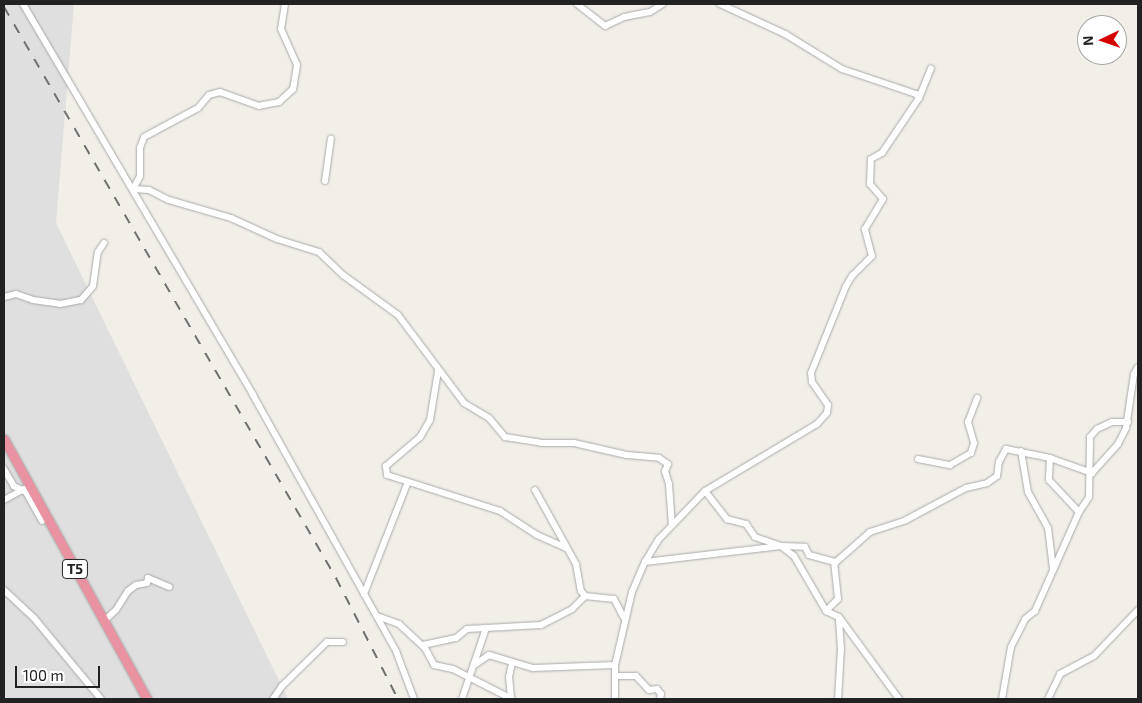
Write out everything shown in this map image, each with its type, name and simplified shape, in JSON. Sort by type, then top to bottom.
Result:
[{"type":"highway","name":"T5","points":[[4,439],[26,489],[104,621],[147,699]]},
{"type":"street","points":[[24,4],[133,189],[377,616],[396,651],[414,699]]},
{"type":"street","points":[[133,189],[140,176],[140,148],[144,137],[198,108],[209,95],[220,92],[259,106],[279,102],[292,89],[297,66],[281,29],[285,4]]},
{"type":"street","points":[[577,4],[605,26],[624,17],[650,12],[663,4]]},
{"type":"street","points":[[720,4],[785,34],[842,69],[916,94],[919,98]]},
{"type":"street","points":[[615,699],[615,665],[624,619],[644,562],[672,523],[705,492],[817,424],[827,413],[828,405],[811,373],[846,286],[852,276],[872,256],[865,230],[883,199],[870,184],[871,159],[882,153],[919,98],[931,68]]},
{"type":"street","points":[[326,181],[331,138]]},
{"type":"street","points":[[133,189],[149,190],[204,213],[242,222],[277,239],[312,248],[398,315],[416,336],[438,371],[464,403],[489,418],[505,437],[580,443],[627,455],[659,458],[668,464],[665,471],[669,484],[672,523]]},
{"type":"street","points":[[4,297],[16,294],[33,300],[60,304],[81,300],[93,286],[98,252],[104,243]]},
{"type":"street","points":[[1092,473],[1118,444],[1128,422],[1134,374],[1138,367]]},
{"type":"street","points":[[438,371],[430,420],[420,436],[386,466],[387,474],[500,511],[537,535],[566,548]]},
{"type":"street","points":[[918,459],[950,465],[972,453],[974,442],[968,422],[977,398]]},
{"type":"street","points":[[1002,699],[1007,656],[1025,619],[1035,611],[1079,512],[1089,497],[1092,473],[1089,454],[1093,433],[1112,422],[1128,422]]},
{"type":"street","points":[[834,563],[870,532],[906,520],[966,488],[987,483],[997,476],[1004,451],[1021,451],[1050,458],[1092,473]]},
{"type":"street","points":[[1021,451],[1028,492],[1048,528],[1053,570]]},
{"type":"street","points":[[1050,458],[1049,480],[1079,512]]},
{"type":"street","points":[[4,468],[14,486],[26,489],[42,521]]},
{"type":"street","points":[[364,594],[408,482]]},
{"type":"street","points":[[4,500],[26,489]]},
{"type":"street","points":[[535,490],[576,564],[585,596]]},
{"type":"street","points":[[705,492],[727,520],[746,524],[755,538],[780,546],[798,562],[826,611],[839,617],[899,699]]},
{"type":"street","points":[[644,562],[780,546],[805,546],[809,555],[834,563]]},
{"type":"street","points":[[826,611],[838,599],[834,563]]},
{"type":"street","points":[[104,621],[116,610],[128,591],[136,585],[147,583],[148,578],[169,588]]},
{"type":"street","points":[[4,590],[34,618],[99,698]]},
{"type":"street","points":[[423,645],[456,638],[465,630],[541,625],[572,608],[585,596],[614,599],[624,619]]},
{"type":"street","points":[[1048,699],[1060,674],[1094,656],[1138,610]]},
{"type":"street","points":[[377,616],[399,624],[423,645],[434,665],[453,669],[512,699],[509,677],[512,663]]},
{"type":"street","points":[[838,699],[841,649],[839,617]]},
{"type":"street","points":[[462,699],[476,664],[486,628]]},
{"type":"street","points":[[273,699],[282,686],[327,642],[343,642]]},
{"type":"street","points":[[476,664],[489,655],[533,668],[615,665]]},
{"type":"street","points":[[615,676],[636,676],[648,690],[657,689],[661,694],[660,699]]},
{"type":"shaded area","points":[[4,4],[74,4],[56,223],[288,699],[4,699]]},
{"type":"railway","points":[[4,7],[336,578],[398,699]]}]
